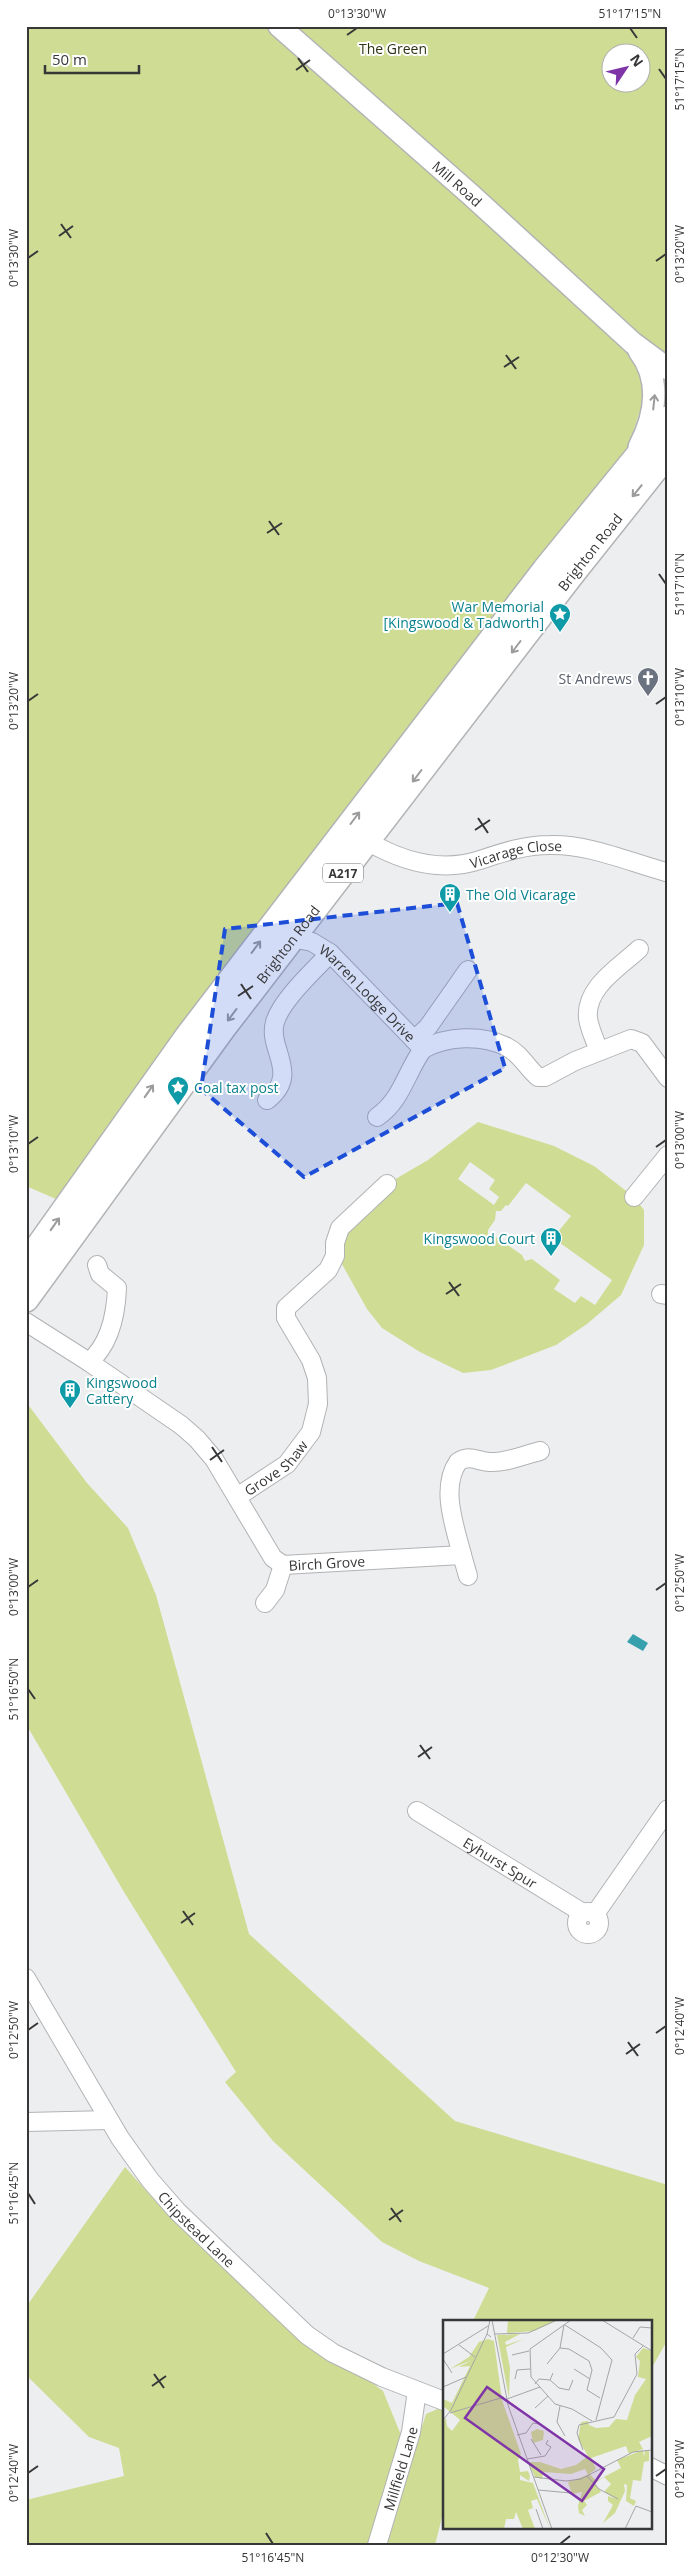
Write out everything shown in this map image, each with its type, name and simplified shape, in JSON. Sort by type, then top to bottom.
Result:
[{"type":"highway","name":"Brighton Road","points":[[26,1264],[188,1036],[545,570],[630,463],[668,420]]},
{"type":"highway","name":"Brighton Road","points":[[26,1299],[223,1028],[571,575],[668,453]]},
{"type":"main road","name":"Mill Road","points":[[279,26],[470,194],[633,343],[668,369]]},
{"type":"main road","name":"Mill Road","points":[[630,463],[650,420],[655,388],[651,372],[633,343]]},
{"type":"street","name":"Vicarage Close","points":[[367,841],[392,856],[434,865],[465,864],[525,846],[552,844],[581,848],[666,872]]},
{"type":"street","name":"Warren Lodge Drive","points":[[292,938],[312,942],[330,953],[418,1045],[468,1038],[499,1044],[515,1053],[538,1077],[545,1077],[599,1051],[626,1041],[637,1040],[668,1078]]},
{"type":"street","points":[[599,1051],[588,1020],[590,1000],[600,984],[639,949]]},
{"type":"street","points":[[267,1100],[274,1095],[282,1078],[281,1059],[274,1030],[277,1017],[285,1004],[330,953]]},
{"type":"street","points":[[376,1116],[392,1105],[398,1096],[414,1060],[418,1045],[428,1027],[468,970]]},
{"type":"street","points":[[634,1197],[668,1155]]},
{"type":"street","name":"Grove Shaw","points":[[237,1497],[287,1464],[311,1432],[318,1404],[317,1378],[311,1360],[286,1318],[286,1308],[328,1270],[335,1256],[340,1228],[387,1184]]},
{"type":"street","points":[[89,1362],[98,1355],[116,1314],[117,1288],[100,1274],[98,1264]]},
{"type":"street","name":"Birch Grove","points":[[26,1322],[89,1362],[181,1425],[197,1439],[214,1459],[273,1558],[283,1565],[462,1555]]},
{"type":"street","points":[[468,1576],[450,1507],[452,1473],[458,1462],[472,1458],[489,1462],[502,1461],[540,1451]]},
{"type":"street","points":[[265,1604],[275,1590],[283,1565]]},
{"type":"street","name":"Eyhurst Spur","points":[[417,1811],[589,1914],[668,1809]]},
{"type":"street","name":"Chipstead Lane","points":[[26,1978],[109,2120],[150,2180],[177,2211],[307,2335],[341,2357],[382,2377],[443,2401]]},
{"type":"street","points":[[26,2122],[109,2120]]},
{"type":"street","name":"Millfield Lane","points":[[377,2545],[411,2432],[417,2391]]},
{"type":"street","points":[[652,2468],[668,2476]]},
{"type":"highlighted area","points":[[457,903],[505,1068],[304,1177],[201,1089],[225,929]]},
{"type":"green space","name":"The Green","points":[[26,26],[668,26],[668,358],[643,356],[644,398],[627,451],[288,889],[56,1199],[26,1186]]},
{"type":"green space","points":[[478,1122],[554,1146],[594,1166],[634,1197],[644,1210],[644,1245],[621,1295],[587,1324],[556,1345],[491,1370],[463,1373],[420,1352],[382,1328],[367,1309],[338,1257],[340,1228],[387,1184],[428,1160]],"holes":[[[470,1162],[495,1180],[489,1189],[499,1197],[494,1205],[458,1179]],[[526,1183],[571,1216],[553,1238],[612,1280],[595,1305],[581,1296],[575,1303],[554,1289],[560,1280],[532,1259],[525,1261],[522,1255],[496,1237],[488,1235],[488,1230],[495,1220],[496,1211],[501,1211],[506,1205],[508,1206]]]},
{"type":"green space","points":[[26,1402],[87,1483],[128,1528],[156,1595],[249,1934],[455,2121],[668,2185],[668,2339],[652,2367],[652,2320],[473,2320],[489,2288],[419,2261],[382,2242],[273,2141],[225,2082],[236,2072],[124,1892],[26,1724]]},
{"type":"green space","points":[[125,2167],[158,2204],[259,2303],[261,2301],[383,2391],[401,2435],[401,2493],[426,2414],[440,2408],[443,2409],[443,2513],[435,2545],[26,2545],[26,2500],[124,2476],[119,2448],[89,2437],[26,2375],[26,2307]]},
{"type":"water","points":[[633,1634],[648,1643],[643,1651],[627,1642]]},
{"type":"place","name":"War Memorial [Kingswood & Tadworth]","points":[[560,633]]},
{"type":"place","name":"St Andrews","points":[[648,697]]},
{"type":"place","name":"The Old Vicarage","points":[[450,913]]},
{"type":"place","name":"Coal tax post","points":[[178,1106]]},
{"type":"place","name":"Kingswood Court","points":[[551,1257]]},
{"type":"place","name":"Kingswood Cattery","points":[[70,1409]]}]
